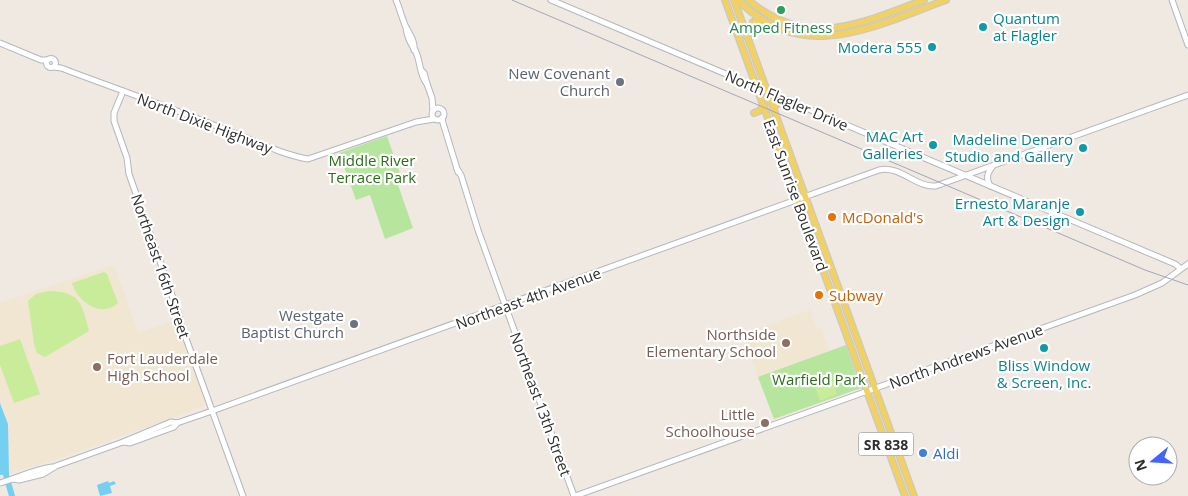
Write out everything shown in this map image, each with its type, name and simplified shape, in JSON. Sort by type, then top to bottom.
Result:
[{"type":"main road","name":"East Sunrise Boulevard","points":[[725,0],[867,391]]},
{"type":"main road","name":"East Sunrise Boulevard","points":[[734,0],[874,389]]},
{"type":"main road","points":[[738,0],[778,28],[802,35],[821,37],[840,36],[863,30],[946,0]]},
{"type":"main road","points":[[748,0],[764,12],[783,22],[808,28],[826,29],[859,24],[924,0]]},
{"type":"main road","points":[[747,37],[753,22],[764,20]]},
{"type":"main road","points":[[774,109],[778,103],[788,100]]},
{"type":"main road","points":[[754,113],[764,105]]},
{"type":"main road","points":[[769,119],[780,128]]},
{"type":"main road","points":[[829,286],[834,292],[841,293]]},
{"type":"main road","points":[[833,296],[845,305]]},
{"type":"main road","name":"SR 838","points":[[874,389],[914,496]]},
{"type":"main road","name":"SR 838","points":[[867,391],[904,496]]},
{"type":"main road","points":[[901,487],[905,486],[914,496]]},
{"type":"street","name":"Northeast 13th Street","points":[[396,0],[411,47],[422,71],[424,82],[427,84],[448,147],[461,175],[575,496]]},
{"type":"street","name":"North Flagler Drive","points":[[551,0],[990,187],[1183,266]]},
{"type":"street","points":[[1174,0],[1188,34]]},
{"type":"street","points":[[1174,0],[1188,45]]},
{"type":"street","name":"North Dixie Highway","points":[[0,43],[47,63],[52,59],[54,64],[61,68],[230,131],[262,146],[308,159],[436,115]]},
{"type":"street","name":"Northeast 16th Street","points":[[122,91],[114,113],[115,126],[212,411],[244,496]]},
{"type":"street","points":[[965,176],[1188,95]]},
{"type":"street","points":[[990,187],[987,180],[993,166]]},
{"type":"street","name":"Northeast 4th Avenue","points":[[0,483],[43,474],[56,466],[123,442],[130,443],[174,427],[177,422],[506,306],[879,170],[893,171],[931,187],[965,176]]},
{"type":"street","name":"North Flagler Drive","points":[[1162,259],[1172,269]]},
{"type":"street","name":"North Andrews Avenue","points":[[1157,284],[1172,269],[1183,266]]},
{"type":"street","name":"North Andrews Avenue","points":[[575,496],[1135,295],[1157,284],[1183,266]]},
{"type":"shaded area","name":"Fort Lauderdale High School","points":[[114,265],[138,333],[176,320],[207,405],[58,459],[10,473],[9,424],[0,400],[0,303]]},
{"type":"shaded area","name":"Northside Elementary School","points":[[810,310],[816,329],[821,328],[829,351],[758,377],[743,334]]},
{"type":"green space","name":"Middle River Terrace Park","points":[[387,136],[401,176],[398,185],[413,228],[385,239],[370,195],[356,200],[339,153]]},
{"type":"green space","points":[[104,272],[107,274],[118,303],[104,309],[90,306],[79,296],[72,283]]},
{"type":"green space","points":[[49,291],[68,294],[79,302],[89,331],[45,357],[37,353],[34,344],[28,301],[36,294]]},
{"type":"green space","points":[[20,339],[40,394],[14,403],[0,365],[0,346]]},
{"type":"green space","name":"Warfield Park","points":[[846,345],[861,388],[774,419],[758,377]]},
{"type":"green space","points":[[832,380],[837,394],[820,401],[815,387]]},
{"type":"water","points":[[0,403],[8,424],[9,474],[0,475]]},
{"type":"water","points":[[108,481],[109,483],[114,481],[116,484],[110,486],[112,493],[100,496],[97,485]]},
{"type":"waterway","points":[[4,468],[12,496]]},
{"type":"railway","points":[[512,0],[1145,270],[1188,285]]},
{"type":"place","name":"Amped Fitness","points":[[781,10]]},
{"type":"place","name":"Quantum at Flagler","points":[[983,27]]},
{"type":"place","name":"Modera 555","points":[[932,47]]},
{"type":"place","name":"New Covenant Church","points":[[620,82]]},
{"type":"place","name":"MAC Art Galleries","points":[[933,145]]},
{"type":"place","name":"Madeline Denaro Studio and Gallery","points":[[1083,148]]},
{"type":"place","name":"Ernesto Maranje Art & Design","points":[[1080,212]]},
{"type":"place","name":"McDonald's","points":[[832,217]]},
{"type":"place","name":"Subway","points":[[819,295]]},
{"type":"place","name":"Westgate Baptist Church","points":[[354,324]]},
{"type":"place","name":"Northside Elementary School","points":[[786,343]]},
{"type":"place","name":"Bliss Window & Screen, Inc.","points":[[1044,348]]},
{"type":"place","name":"Fort Lauderdale High School","points":[[97,367]]},
{"type":"place","name":"Little Schoolhouse","points":[[765,423]]},
{"type":"place","name":"Aldi","points":[[923,453]]}]
